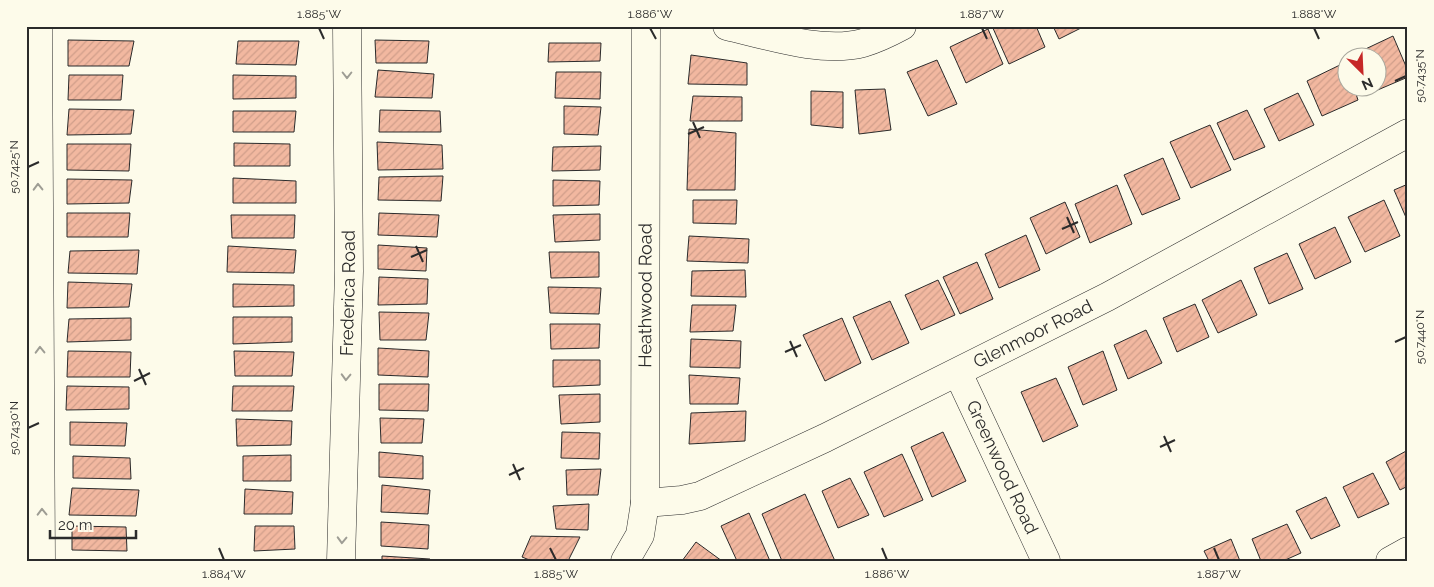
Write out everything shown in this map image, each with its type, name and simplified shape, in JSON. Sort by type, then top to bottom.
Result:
[{"type":"street","points":[[38,26],[41,561]]},
{"type":"street","name":"Frederica Road","points":[[341,561],[349,271],[347,26]]},
{"type":"street","name":"Heathwood Road","points":[[625,561],[640,535],[645,502],[646,26]]},
{"type":"street","points":[[727,26],[789,41],[830,46],[861,44],[902,26]]},
{"type":"street","name":"Glenmoor Road","points":[[645,502],[682,500],[700,496],[825,438],[958,373],[1150,274],[1408,133]]},
{"type":"street","name":"Greenwood Road","points":[[958,373],[1046,561]]},
{"type":"street","points":[[1390,561],[1408,551]]},
{"type":"building","points":[[992,26],[1036,26],[1045,47],[1009,64]]},
{"type":"building","points":[[1053,26],[1085,26],[1059,39]]},
{"type":"building","points":[[988,29],[1003,64],[966,83],[950,47]]},
{"type":"building","points":[[1393,36],[1408,71],[1408,77],[1386,86],[1386,48],[1368,48]]},
{"type":"building","points":[[68,40],[134,41],[129,66],[68,66]]},
{"type":"building","points":[[375,40],[429,41],[427,63],[376,63]]},
{"type":"building","points":[[238,41],[299,41],[296,65],[236,64]]},
{"type":"building","points":[[549,43],[601,43],[600,61],[548,62]]},
{"type":"building","points":[[691,55],[747,63],[747,85],[688,84]]},
{"type":"building","points":[[937,60],[957,104],[928,116],[907,72]]},
{"type":"building","points":[[1336,67],[1336,98],[1357,98],[1358,100],[1322,116],[1307,81]]},
{"type":"building","points":[[378,70],[434,74],[432,98],[375,97]]},
{"type":"building","points":[[556,72],[601,72],[600,99],[555,98]]},
{"type":"building","points":[[69,75],[123,75],[121,100],[68,100]]},
{"type":"building","points":[[233,75],[296,76],[296,98],[233,99]]},
{"type":"building","points":[[885,89],[891,130],[859,134],[855,90]]},
{"type":"building","points":[[811,91],[843,92],[843,128],[811,125]]},
{"type":"building","points":[[1298,93],[1314,125],[1279,141],[1264,109]]},
{"type":"building","points":[[693,96],[742,97],[742,121],[690,121]]},
{"type":"building","points":[[564,106],[601,107],[598,135],[564,134]]},
{"type":"building","points":[[69,109],[134,110],[131,134],[67,135]]},
{"type":"building","points":[[380,110],[440,111],[441,132],[379,132]]},
{"type":"building","points":[[1247,110],[1265,147],[1234,160],[1217,123]]},
{"type":"building","points":[[233,111],[296,111],[294,132],[233,132]]},
{"type":"building","points":[[1210,125],[1231,170],[1191,188],[1170,142]]},
{"type":"building","points":[[689,129],[736,133],[735,190],[687,190]]},
{"type":"building","points":[[377,142],[442,145],[443,169],[378,170]]},
{"type":"building","points":[[234,143],[290,144],[290,166],[234,166]]},
{"type":"building","points":[[67,144],[131,144],[129,171],[67,170]]},
{"type":"building","points":[[601,146],[600,170],[552,171],[553,147]]},
{"type":"building","points":[[1163,158],[1180,199],[1142,215],[1124,175]]},
{"type":"building","points":[[443,176],[441,201],[378,200],[379,177]]},
{"type":"building","points":[[233,178],[296,181],[296,203],[233,203]]},
{"type":"building","points":[[67,179],[132,180],[129,203],[67,204]]},
{"type":"building","points":[[553,180],[600,181],[599,205],[553,206]]},
{"type":"building","points":[[1408,184],[1408,222],[1394,190]]},
{"type":"building","points":[[1117,185],[1132,224],[1090,243],[1075,204]]},
{"type":"building","points":[[693,200],[737,200],[736,224],[693,223]]},
{"type":"building","points":[[1384,200],[1400,236],[1365,252],[1348,217]]},
{"type":"building","points":[[1065,202],[1080,237],[1046,254],[1030,218]]},
{"type":"building","points":[[67,213],[130,213],[128,237],[67,237]]},
{"type":"building","points":[[379,213],[439,215],[437,237],[378,235]]},
{"type":"building","points":[[600,214],[600,240],[555,242],[553,215]]},
{"type":"building","points":[[231,215],[295,215],[294,238],[232,238]]},
{"type":"building","points":[[1335,227],[1351,262],[1315,279],[1299,244]]},
{"type":"building","points":[[1026,235],[1040,270],[999,288],[985,254]]},
{"type":"building","points":[[689,236],[749,239],[748,263],[687,261]]},
{"type":"building","points":[[378,245],[427,248],[426,271],[378,269]]},
{"type":"building","points":[[228,246],[296,250],[294,273],[227,272]]},
{"type":"building","points":[[139,250],[137,274],[68,273],[70,251]]},
{"type":"building","points":[[549,252],[599,252],[599,277],[551,278]]},
{"type":"building","points":[[1287,253],[1303,289],[1269,304],[1254,268]]},
{"type":"building","points":[[977,262],[993,299],[960,314],[943,277]]},
{"type":"building","points":[[745,270],[746,297],[691,296],[692,271]]},
{"type":"building","points":[[379,277],[428,279],[427,304],[378,305]]},
{"type":"building","points":[[938,280],[955,315],[921,330],[905,295]]},
{"type":"building","points":[[1241,280],[1257,315],[1218,333],[1202,300]]},
{"type":"building","points":[[68,282],[132,284],[129,307],[67,308]]},
{"type":"building","points":[[233,284],[294,285],[294,306],[233,307]]},
{"type":"building","points":[[548,287],[601,288],[599,314],[550,313]]},
{"type":"building","points":[[890,301],[909,343],[872,360],[853,317]]},
{"type":"building","points":[[1195,304],[1209,337],[1177,352],[1163,318]]},
{"type":"building","points":[[692,305],[736,305],[733,331],[690,332]]},
{"type":"building","points":[[379,312],[429,313],[426,340],[380,340]]},
{"type":"building","points":[[233,317],[292,317],[292,342],[233,344]]},
{"type":"building","points":[[131,318],[131,340],[67,342],[69,319]]},
{"type":"building","points":[[842,318],[861,363],[825,381],[803,335]]},
{"type":"building","points":[[550,324],[600,324],[599,348],[551,349]]},
{"type":"building","points":[[1146,330],[1162,363],[1128,379],[1114,345]]},
{"type":"building","points":[[691,339],[741,341],[740,368],[690,367]]},
{"type":"building","points":[[378,348],[429,351],[428,377],[378,375]]},
{"type":"building","points":[[68,351],[131,352],[130,377],[67,377]]},
{"type":"building","points":[[234,351],[294,352],[292,376],[235,376]]},
{"type":"building","points":[[1103,351],[1117,390],[1083,405],[1068,367]]},
{"type":"building","points":[[553,360],[600,360],[600,385],[553,387]]},
{"type":"building","points":[[689,375],[740,378],[738,404],[690,404]]},
{"type":"building","points":[[1056,378],[1078,426],[1043,442],[1021,392]]},
{"type":"building","points":[[379,384],[429,384],[428,411],[379,410]]},
{"type":"building","points":[[67,386],[129,387],[129,409],[66,410]]},
{"type":"building","points":[[233,386],[294,386],[292,411],[232,411]]},
{"type":"building","points":[[600,394],[600,422],[561,424],[559,395]]},
{"type":"building","points":[[746,411],[745,441],[689,444],[691,413]]},
{"type":"building","points":[[380,418],[424,419],[422,443],[381,443]]},
{"type":"building","points":[[236,419],[292,421],[291,445],[237,446]]},
{"type":"building","points":[[70,422],[127,423],[125,446],[70,445]]},
{"type":"building","points":[[562,432],[600,433],[599,459],[561,458]]},
{"type":"building","points":[[943,432],[966,481],[932,497],[911,447]]},
{"type":"building","points":[[1408,450],[1408,486],[1400,490],[1386,462]]},
{"type":"building","points":[[379,452],[423,456],[423,479],[379,477]]},
{"type":"building","points":[[902,454],[923,500],[884,517],[864,472]]},
{"type":"building","points":[[291,455],[291,481],[243,481],[243,456]]},
{"type":"building","points":[[73,456],[130,458],[131,479],[73,478]]},
{"type":"building","points":[[601,469],[598,495],[567,495],[566,470]]},
{"type":"building","points":[[1373,473],[1389,504],[1358,518],[1343,487]]},
{"type":"building","points":[[850,478],[869,515],[838,528],[822,491]]},
{"type":"building","points":[[382,485],[430,490],[428,514],[381,512]]},
{"type":"building","points":[[72,488],[139,490],[136,516],[69,515]]},
{"type":"building","points":[[245,489],[293,492],[292,514],[244,514]]},
{"type":"building","points":[[805,494],[835,561],[782,561],[762,514]]},
{"type":"building","points":[[1326,497],[1340,526],[1311,539],[1296,511]]},
{"type":"building","points":[[589,504],[588,530],[556,529],[553,506]]},
{"type":"building","points":[[749,513],[770,561],[737,561],[721,526]]},
{"type":"building","points":[[381,522],[429,525],[428,549],[381,546]]},
{"type":"building","points":[[1287,524],[1301,553],[1283,561],[1261,561],[1252,539]]},
{"type":"building","points":[[72,526],[126,527],[127,551],[72,550]]},
{"type":"building","points":[[255,526],[294,526],[295,549],[254,551]]},
{"type":"building","points":[[531,536],[580,537],[568,561],[532,561],[522,557]]},
{"type":"building","points":[[1231,539],[1240,561],[1209,561],[1204,551]]},
{"type":"building","points":[[696,542],[722,561],[682,561]]},
{"type":"building","points":[[382,556],[430,559],[430,561],[382,561]]}]
